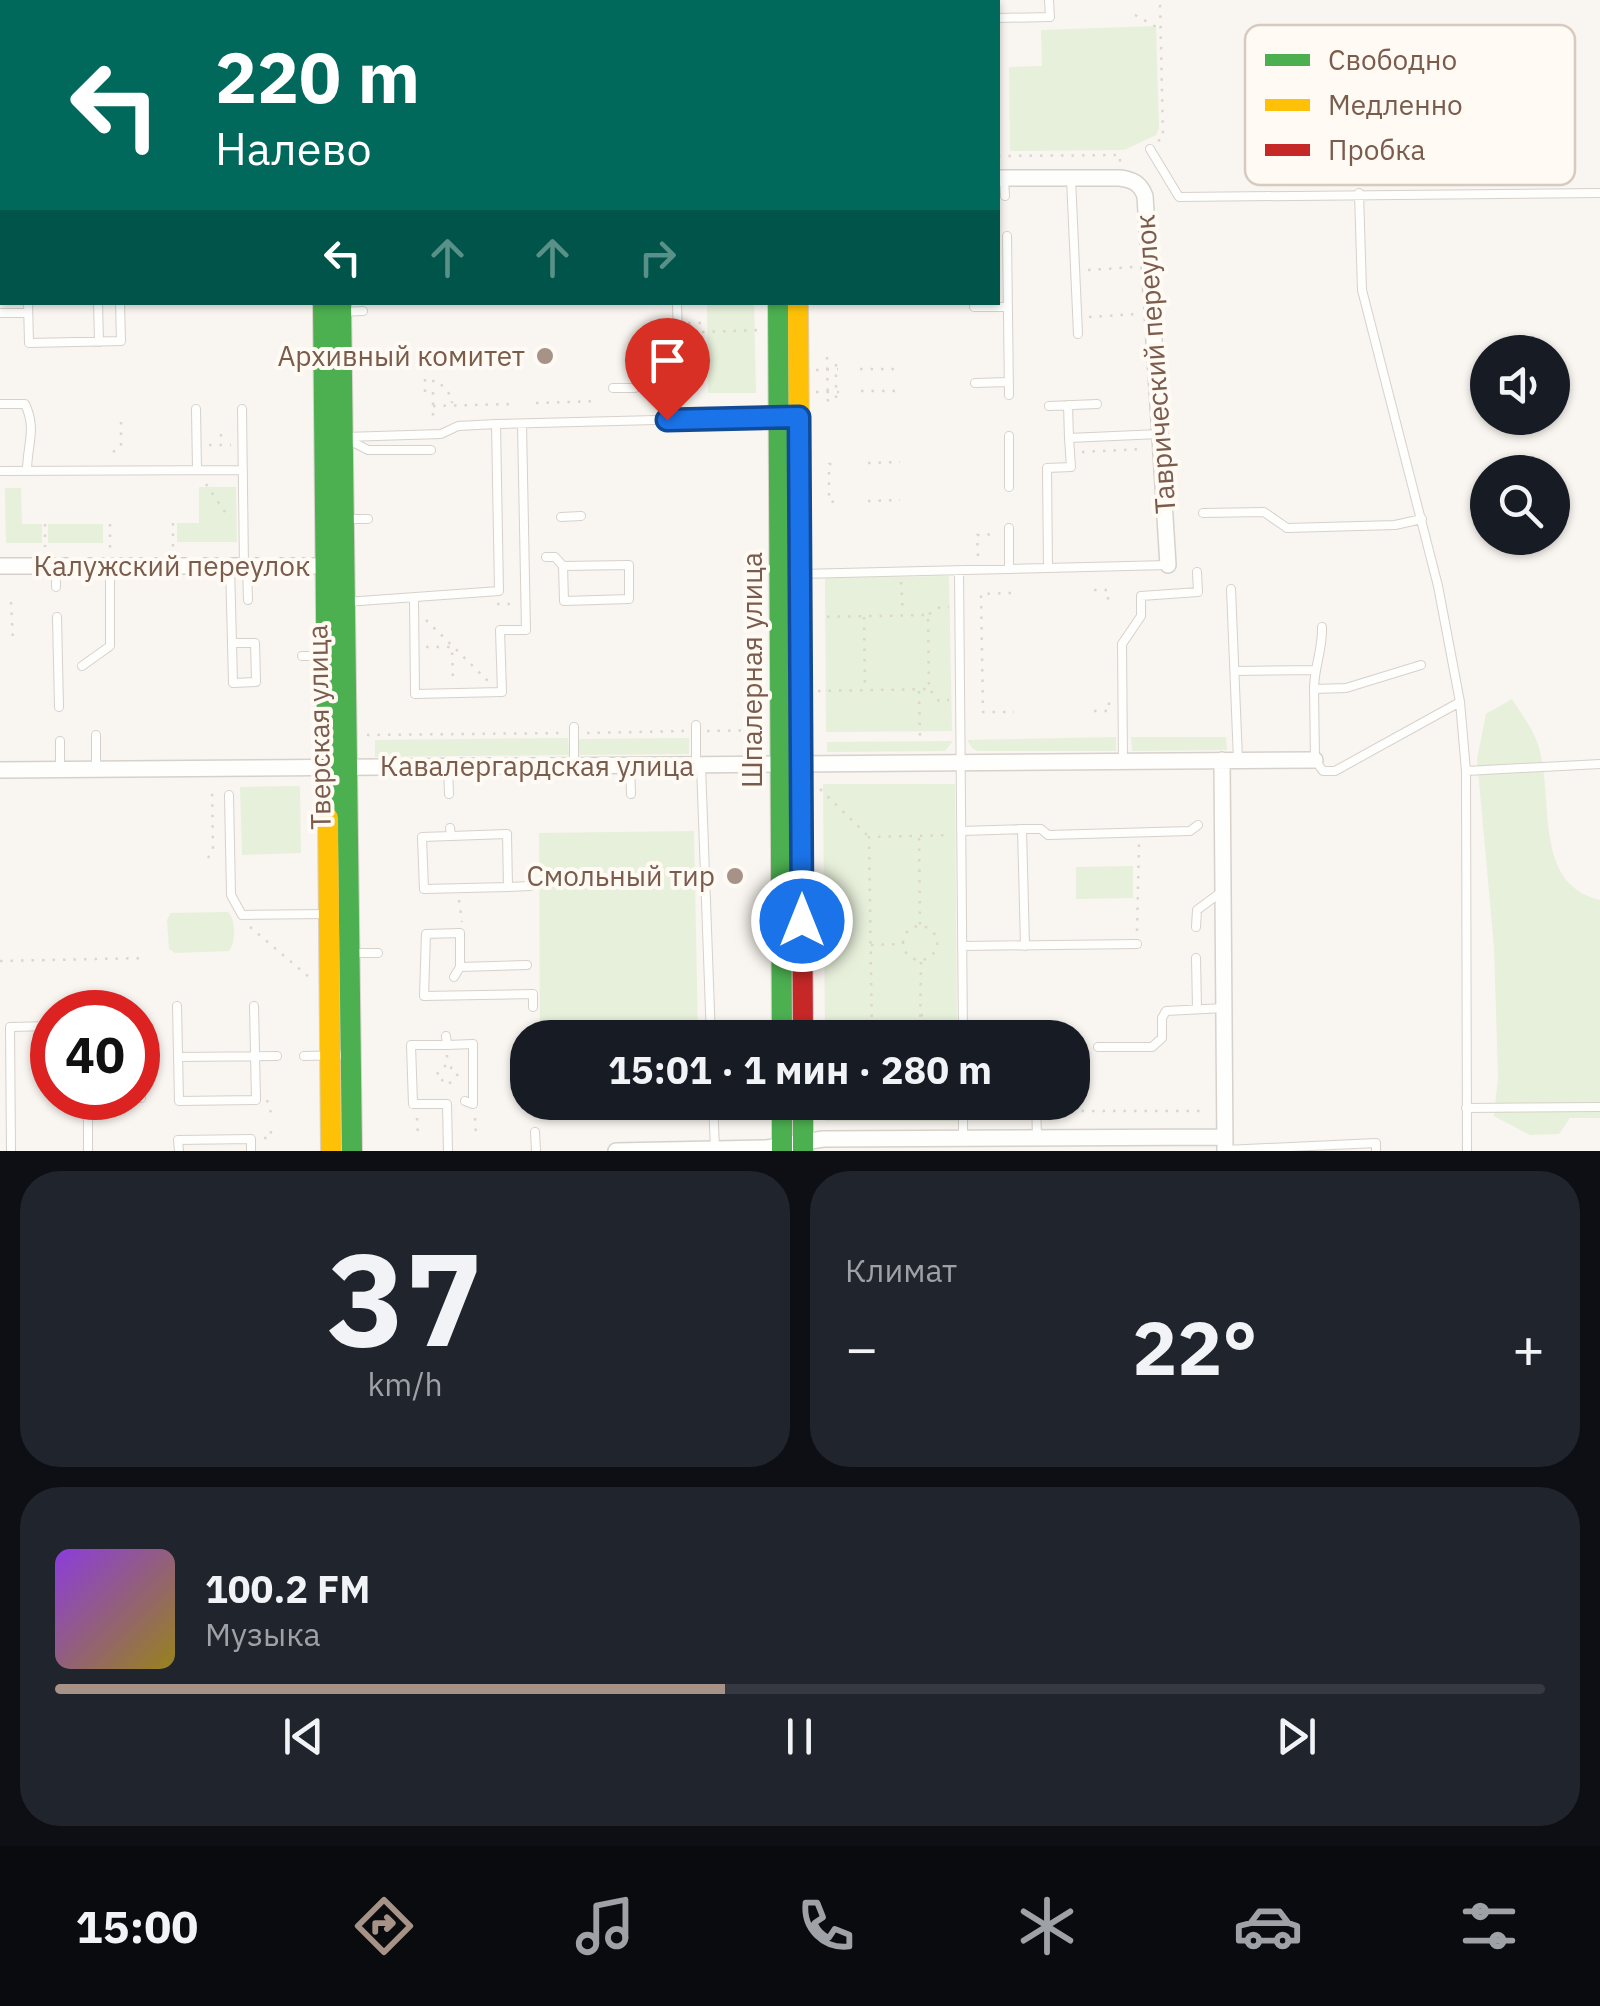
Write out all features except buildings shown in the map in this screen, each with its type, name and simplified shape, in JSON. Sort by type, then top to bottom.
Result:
[{"type":"street","points":[[1001,178],[1071,178]]},
{"type":"street","name":"Таврический переулок","points":[[1071,178],[1132,180],[1142,187],[1145,196],[1154,441],[1168,564]]},
{"type":"street","name":"Шпалерная улица","points":[[778,305],[800,574],[783,1020]]},
{"type":"street","name":"Шпалерная улица","points":[[798,305],[788,417],[791,765],[801,1020]]},
{"type":"street","name":"Тверская улица","points":[[331,1151],[340,1055],[332,307]]},
{"type":"street","name":"Тверская улица","points":[[334,437],[344,519],[335,566]]},
{"type":"street","name":"Калужский переулок","points":[[0,566],[335,566]]},
{"type":"street","points":[[616,1151],[793,1147],[823,1138],[1037,1138],[1225,1146],[1224,890],[1230,760]]},
{"type":"street","name":"Кавалергардская улица","points":[[0,770],[1315,760]]},
{"type":"street","name":"Тверская улица","points":[[340,1055],[352,1151]]},
{"type":"street","points":[[786,1120],[793,1147]]},
{"type":"street","points":[[793,1147],[799,1120]]},
{"type":"lane","points":[[1000,18],[1050,17],[1050,0]]},
{"type":"lane","points":[[1150,149],[1179,197],[1600,193]]},
{"type":"lane","points":[[1001,178],[1005,196]]},
{"type":"lane","points":[[1071,178],[1078,334]]},
{"type":"lane","points":[[1359,193],[1362,290],[1422,519],[1460,702],[1466,771],[1467,1151]]},
{"type":"lane","points":[[1006,236],[1009,395]]},
{"type":"lane","points":[[98,305],[99,342]]},
{"type":"lane","points":[[0,313],[28,308],[29,343],[121,341],[120,305]]},
{"type":"lane","points":[[613,388],[679,380],[678,305]]},
{"type":"lane","points":[[332,307],[364,311]]},
{"type":"lane","points":[[974,307],[1007,307]]},
{"type":"lane","points":[[975,382],[1008,382]]},
{"type":"lane","points":[[0,404],[25,404],[32,418],[27,471]]},
{"type":"lane","points":[[1049,406],[1097,404]]},
{"type":"lane","points":[[1048,568],[1047,468],[1071,467],[1068,406]]},
{"type":"lane","points":[[196,408],[197,470]]},
{"type":"lane","points":[[232,643],[255,642],[260,657],[256,682],[233,683],[232,643],[244,528],[242,409]]},
{"type":"lane","points":[[334,437],[434,434],[458,426],[496,424],[788,417]]},
{"type":"lane","points":[[336,603],[414,604],[498,591],[496,424]]},
{"type":"lane","points":[[414,604],[415,694],[502,692],[500,630],[526,630],[527,518],[522,424]]},
{"type":"lane","points":[[1009,436],[1009,486]]},
{"type":"lane","points":[[334,437],[368,450],[432,450]]},
{"type":"lane","points":[[1069,438],[1154,441]]},
{"type":"lane","points":[[0,472],[243,470]]},
{"type":"lane","points":[[1203,513],[1264,512],[1287,528],[1395,525],[1422,519]]},
{"type":"lane","points":[[561,517],[581,516]]},
{"type":"lane","points":[[344,519],[368,519]]},
{"type":"lane","points":[[1009,531],[1009,569]]},
{"type":"lane","points":[[546,557],[555,557],[563,566],[564,600],[629,599],[629,565],[563,566]]},
{"type":"lane","points":[[800,574],[1168,564]]},
{"type":"lane","points":[[82,666],[110,646],[110,566]]},
{"type":"lane","points":[[241,566],[248,600]]},
{"type":"lane","points":[[959,571],[963,1020]]},
{"type":"lane","points":[[1123,761],[1122,644],[1142,616],[1141,596],[1198,592],[1197,572]]},
{"type":"lane","points":[[1230,760],[1236,671],[1232,589]]},
{"type":"lane","points":[[57,617],[59,707]]},
{"type":"lane","points":[[1322,627],[1323,646],[1314,670],[1314,689],[1315,760],[1323,771],[1335,771],[1460,702]]},
{"type":"lane","points":[[302,656],[336,656]]},
{"type":"lane","points":[[1314,689],[1346,688],[1421,665]]},
{"type":"lane","points":[[1236,671],[1314,670]]},
{"type":"lane","points":[[696,726],[710,1020]]},
{"type":"lane","points":[[574,728],[574,766]]},
{"type":"lane","points":[[96,735],[96,769]]},
{"type":"lane","points":[[60,741],[60,769]]},
{"type":"lane","points":[[1466,771],[1600,764]]},
{"type":"lane","points":[[448,766],[450,794]]},
{"type":"lane","points":[[630,766],[630,794]]},
{"type":"lane","points":[[229,795],[232,894],[242,915],[339,913]]},
{"type":"lane","points":[[961,833],[1022,829],[1041,829],[1048,835],[1190,831],[1198,825]]},
{"type":"lane","points":[[1022,829],[1025,946]]},
{"type":"lane","points":[[508,887],[507,834],[450,832],[422,837],[424,890],[458,888],[508,887],[530,886]]},
{"type":"lane","points":[[1196,927],[1197,910],[1224,890]]},
{"type":"lane","points":[[454,977],[460,966],[460,933],[426,934],[420,952],[424,996],[533,994],[533,1006]]},
{"type":"lane","points":[[962,946],[1136,944]]},
{"type":"lane","points":[[340,954],[378,953]]},
{"type":"lane","points":[[1196,958],[1197,1008]]},
{"type":"lane","points":[[460,966],[527,965]]},
{"type":"lane","points":[[446,995],[446,1008]]},
{"type":"lane","points":[[177,1006],[179,1102],[256,1100],[254,1006]]},
{"type":"lane","points":[[1151,1011],[1224,1008]]},
{"type":"lane","points":[[1098,1048],[1159,1044],[1166,1011]]},
{"type":"lane","points":[[11,1151],[10,1027],[30,1027]]},
{"type":"lane","points":[[446,1040],[473,1044],[474,1104],[417,1104],[412,1104],[411,1046],[446,1040]]},
{"type":"lane","points":[[304,1056],[340,1055]]},
{"type":"lane","points":[[178,1057],[277,1056]]},
{"type":"lane","points":[[447,1104],[448,1151]]},
{"type":"lane","points":[[1466,1108],[1600,1106]]},
{"type":"lane","points":[[88,1120],[88,1151]]},
{"type":"lane","points":[[714,1120],[715,1149]]},
{"type":"lane","points":[[963,1120],[964,1138]]},
{"type":"lane","points":[[1036,1120],[1037,1138]]},
{"type":"lane","points":[[535,1132],[536,1151]]},
{"type":"lane","points":[[178,1151],[178,1140],[251,1139],[251,1151]]},
{"type":"lane","points":[[1225,1146],[1376,1143],[1376,1151]]},
{"type":"path","points":[[1150,149],[1163,138],[1160,0]]},
{"type":"path","points":[[1135,15],[1161,29]]},
{"type":"path","points":[[1000,156],[1120,154]]},
{"type":"path","points":[[1075,270],[1141,266]]},
{"type":"path","points":[[1078,317],[1152,312]]},
{"type":"path","points":[[702,332],[761,330]]},
{"type":"path","points":[[827,357],[828,405]]},
{"type":"path","points":[[814,370],[837,367],[836,398]]},
{"type":"path","points":[[860,369],[898,368]]},
{"type":"path","points":[[425,380],[426,392],[432,392]]},
{"type":"path","points":[[434,434],[432,381],[438,381],[452,398],[452,406]]},
{"type":"path","points":[[860,391],[899,390]]},
{"type":"path","points":[[814,392],[838,392]]},
{"type":"path","points":[[536,403],[598,401]]},
{"type":"path","points":[[433,406],[512,404]]},
{"type":"path","points":[[112,452],[121,446],[120,422]]},
{"type":"path","points":[[221,434],[221,445]]},
{"type":"path","points":[[1070,453],[1154,441]]},
{"type":"path","points":[[196,445],[242,444]]},
{"type":"path","points":[[868,463],[900,462]]},
{"type":"path","points":[[834,464],[829,464],[829,502],[834,502]]},
{"type":"path","points":[[197,470],[224,515],[244,528]]},
{"type":"path","points":[[868,501],[900,500]]},
{"type":"path","points":[[173,523],[174,547]]},
{"type":"path","points":[[45,524],[45,547]]},
{"type":"path","points":[[110,524],[110,566]]},
{"type":"path","points":[[978,570],[977,534],[1009,531]]},
{"type":"path","points":[[901,572],[902,615]]},
{"type":"path","points":[[1094,590],[1108,590],[1108,607]]},
{"type":"path","points":[[1012,593],[981,594],[980,689],[983,712],[1014,712]]},
{"type":"path","points":[[11,602],[13,640]]},
{"type":"path","points":[[414,604],[498,692]]},
{"type":"path","points":[[493,604],[526,604]]},
{"type":"path","points":[[817,616],[928,615],[940,607],[959,606]]},
{"type":"path","points":[[928,615],[929,690],[939,701],[960,700]]},
{"type":"path","points":[[864,616],[865,690]]},
{"type":"path","points":[[415,647],[452,646]]},
{"type":"path","points":[[452,646],[453,693]]},
{"type":"path","points":[[920,690],[920,738]]},
{"type":"path","points":[[818,691],[929,690]]},
{"type":"path","points":[[1094,711],[1109,711],[1109,698]]},
{"type":"path","points":[[208,858],[213,850],[211,784]]},
{"type":"path","points":[[816,786],[869,837],[961,833]]},
{"type":"path","points":[[1136,944],[1138,832]]},
{"type":"path","points":[[919,836],[920,926]]},
{"type":"path","points":[[869,837],[872,1020]]},
{"type":"path","points":[[458,888],[462,917]]},
{"type":"path","points":[[242,915],[247,924],[310,978]]},
{"type":"path","points":[[920,926],[934,935],[936,946],[931,956],[921,960],[910,958],[902,944],[906,933],[920,926]]},
{"type":"path","points":[[870,944],[902,944]]},
{"type":"path","points":[[936,946],[962,946]]},
{"type":"path","points":[[0,960],[146,958]]},
{"type":"path","points":[[920,1020],[921,960]]},
{"type":"path","points":[[920,1013],[925,1020]]},
{"type":"path","points":[[417,1104],[418,1136]]},
{"type":"path","points":[[1090,1108],[1208,1111]]},
{"type":"path","points":[[475,1113],[476,1136]]},
{"type":"path","points":[[872,1120],[872,1126]]},
{"type":"path","points":[[251,1139],[270,1138],[272,1126]]},
{"type":"green space","points":[[1156,26],[1156,135],[1124,150],[1010,151],[1009,67],[1042,66],[1041,30]]},
{"type":"green space","points":[[707,305],[754,305],[756,393],[708,393]]},
{"type":"green space","points":[[199,487],[236,487],[237,542],[177,542],[177,523],[199,523]]},
{"type":"green space","points":[[5,488],[21,488],[22,524],[42,524],[42,543],[6,543]]},
{"type":"green space","points":[[48,524],[103,524],[103,543],[48,543]]},
{"type":"green space","points":[[949,576],[952,731],[826,732],[825,578]]},
{"type":"green space","points":[[1512,699],[1534,734],[1542,760],[1554,856],[1563,875],[1578,890],[1600,900],[1600,1118],[1570,1118],[1559,1134],[1530,1135],[1494,1116],[1498,1077],[1494,947],[1477,759],[1486,714]]},
{"type":"green space","points":[[1116,737],[1116,751],[978,751],[967,740]]},
{"type":"green space","points":[[1131,737],[1226,737],[1227,750],[1132,751]]},
{"type":"green space","points":[[568,738],[569,755],[375,757],[375,740]]},
{"type":"green space","points":[[689,738],[689,754],[579,755],[579,739]]},
{"type":"green space","points":[[953,741],[945,751],[827,752],[827,742]]},
{"type":"green space","points":[[823,784],[955,784],[957,1020],[825,1020]]},
{"type":"green space","points":[[300,786],[301,853],[242,855],[240,787]]},
{"type":"green space","points":[[694,831],[698,1020],[540,1020],[539,833]]},
{"type":"green space","points":[[1133,866],[1133,898],[1076,899],[1076,867]]},
{"type":"green space","points":[[228,912],[234,931],[229,951],[175,953],[169,949],[167,920],[171,913]]},
{"type":"green space","points":[[825,1120],[958,1120],[958,1121]]},
{"type":"traffic: fast","points":[[323,305],[328,818]]},
{"type":"traffic: fast","points":[[341,305],[352,1151]]},
{"type":"traffic: fast","points":[[778,305],[782,1020]]},
{"type":"traffic: fast","points":[[782,1120],[782,1151]]},
{"type":"traffic: fast","points":[[803,1120],[803,1151]]},
{"type":"traffic: slow","points":[[798,305],[801,695]]},
{"type":"traffic: slow","points":[[328,818],[331,1151]]},
{"type":"traffic: jam","points":[[801,695],[803,1020]]},
{"type":"place","name":"Архивный комитет","points":[[545,356]]},
{"type":"place","name":"Смольный тир","points":[[735,876]]},
{"type":"route","points":[[667,420],[799,417],[802,921]]}]
